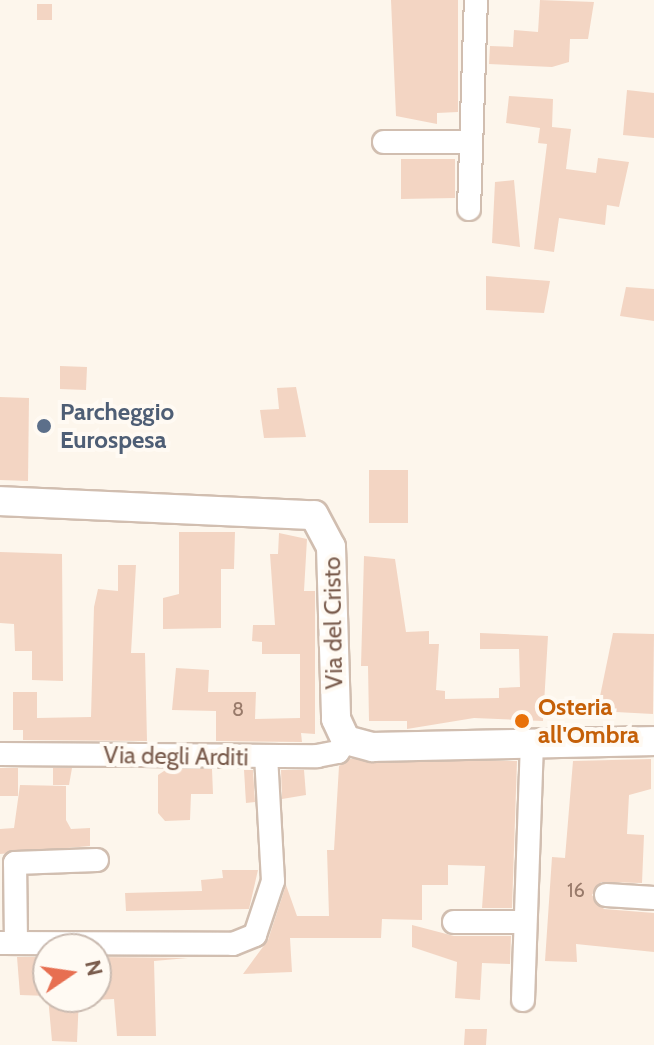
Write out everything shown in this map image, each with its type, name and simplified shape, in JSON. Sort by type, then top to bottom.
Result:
[{"type":"street","points":[[469,209],[476,0]]},
{"type":"street","points":[[384,142],[471,142]]},
{"type":"street","name":"Via del Cristo","points":[[0,501],[301,509],[314,515],[331,547],[336,719],[346,740]]},
{"type":"street","points":[[346,740],[373,747],[654,741]]},
{"type":"street","name":"Via degli Arditi","points":[[0,754],[266,757],[327,754],[346,740]]},
{"type":"street","points":[[523,1000],[532,742]]},
{"type":"street","points":[[97,860],[8,863],[8,942],[233,944],[255,935],[268,905],[266,757]]},
{"type":"street","points":[[606,895],[654,898]]},
{"type":"street","points":[[454,922],[525,922]]},
{"type":"building","points":[[391,0],[458,0],[458,112],[437,113],[437,124],[396,116]]},
{"type":"building","points":[[540,0],[594,2],[588,39],[570,39],[569,62],[552,67],[489,64],[490,46],[513,47],[514,30],[538,32]]},
{"type":"building","points":[[37,4],[52,4],[52,20],[37,20]]},
{"type":"building","points":[[627,90],[654,93],[654,138],[623,135]]},
{"type":"building","points":[[509,96],[553,99],[552,127],[571,129],[566,169],[596,173],[598,158],[629,162],[619,207],[607,205],[605,225],[559,218],[554,252],[534,249],[547,144],[538,143],[540,128],[506,123]]},
{"type":"building","points":[[401,159],[455,159],[455,198],[401,199]]},
{"type":"building","points":[[514,180],[520,247],[492,243],[495,182]]},
{"type":"building","points":[[486,276],[550,281],[544,313],[486,310]]},
{"type":"building","points":[[626,287],[654,289],[654,321],[620,316]]},
{"type":"building","points":[[60,366],[87,367],[86,390],[60,389]]},
{"type":"building","points":[[296,387],[306,437],[264,438],[260,410],[279,409],[277,388]]},
{"type":"building","points":[[0,397],[29,398],[28,481],[0,480]]},
{"type":"building","points":[[369,470],[408,470],[408,523],[369,523]]},
{"type":"building","points":[[179,532],[235,532],[234,569],[221,569],[221,628],[163,629],[163,598],[179,594]]},
{"type":"building","points":[[279,533],[307,539],[304,591],[315,591],[315,734],[301,733],[302,742],[216,741],[216,711],[172,710],[176,668],[209,670],[208,692],[256,692],[255,719],[300,718],[300,654],[262,654],[262,642],[252,641],[253,625],[275,625],[270,554],[278,554]]},
{"type":"building","points":[[0,552],[62,554],[63,681],[32,680],[32,651],[15,651],[14,624],[0,623]]},
{"type":"building","points":[[364,556],[395,559],[406,632],[429,631],[429,644],[439,644],[436,690],[445,691],[445,699],[499,698],[499,688],[520,687],[519,649],[480,649],[480,633],[548,636],[543,721],[474,718],[407,729],[407,721],[369,721],[368,666],[361,666]]},
{"type":"building","points":[[118,565],[136,565],[131,653],[145,653],[147,741],[23,740],[23,730],[13,730],[13,692],[37,692],[37,718],[91,717],[94,607],[98,589],[118,591]]},
{"type":"building","points":[[613,633],[654,634],[653,714],[597,711]]},
{"type":"building","points":[[350,759],[517,761],[512,908],[482,908],[485,866],[448,865],[448,885],[422,885],[422,920],[382,919],[381,938],[290,938],[292,972],[243,974],[268,940],[286,885],[297,916],[329,916],[327,850],[334,850],[339,766]]},
{"type":"building","points":[[651,759],[651,789],[629,795],[627,834],[644,835],[642,883],[601,882],[592,895],[604,909],[654,913],[654,952],[576,944],[577,962],[545,961],[552,857],[565,858],[573,761]]},
{"type":"building","points":[[0,768],[18,768],[18,796],[0,796]]},
{"type":"building","points":[[53,768],[72,768],[69,785],[53,785]]},
{"type":"building","points":[[167,769],[212,769],[213,794],[191,794],[190,820],[165,821],[158,813],[158,775]]},
{"type":"building","points":[[244,770],[253,770],[255,802],[246,803]]},
{"type":"building","points":[[281,770],[304,770],[306,795],[282,799]]},
{"type":"building","points":[[20,785],[66,786],[66,820],[71,829],[90,828],[90,846],[0,854],[0,829],[14,828]]},
{"type":"building","points":[[222,870],[258,870],[249,909],[126,911],[125,893],[202,891],[201,880],[223,878]]},
{"type":"building","points":[[412,925],[454,936],[511,936],[510,964],[482,963],[480,1000],[455,998],[457,962],[412,947]]},
{"type":"building","points":[[17,957],[32,957],[32,995],[20,995]]},
{"type":"building","points":[[112,957],[188,958],[154,961],[156,1036],[117,1036]]},
{"type":"building","points":[[49,1013],[78,1013],[77,1042],[52,1041]]},
{"type":"building","points":[[465,1029],[487,1029],[486,1045],[464,1045]]},
{"type":"place","name":"Parcheggio Eurospesa","points":[[44,426]]},
{"type":"place","name":"Osteria all'Ombra","points":[[522,721]]}]
